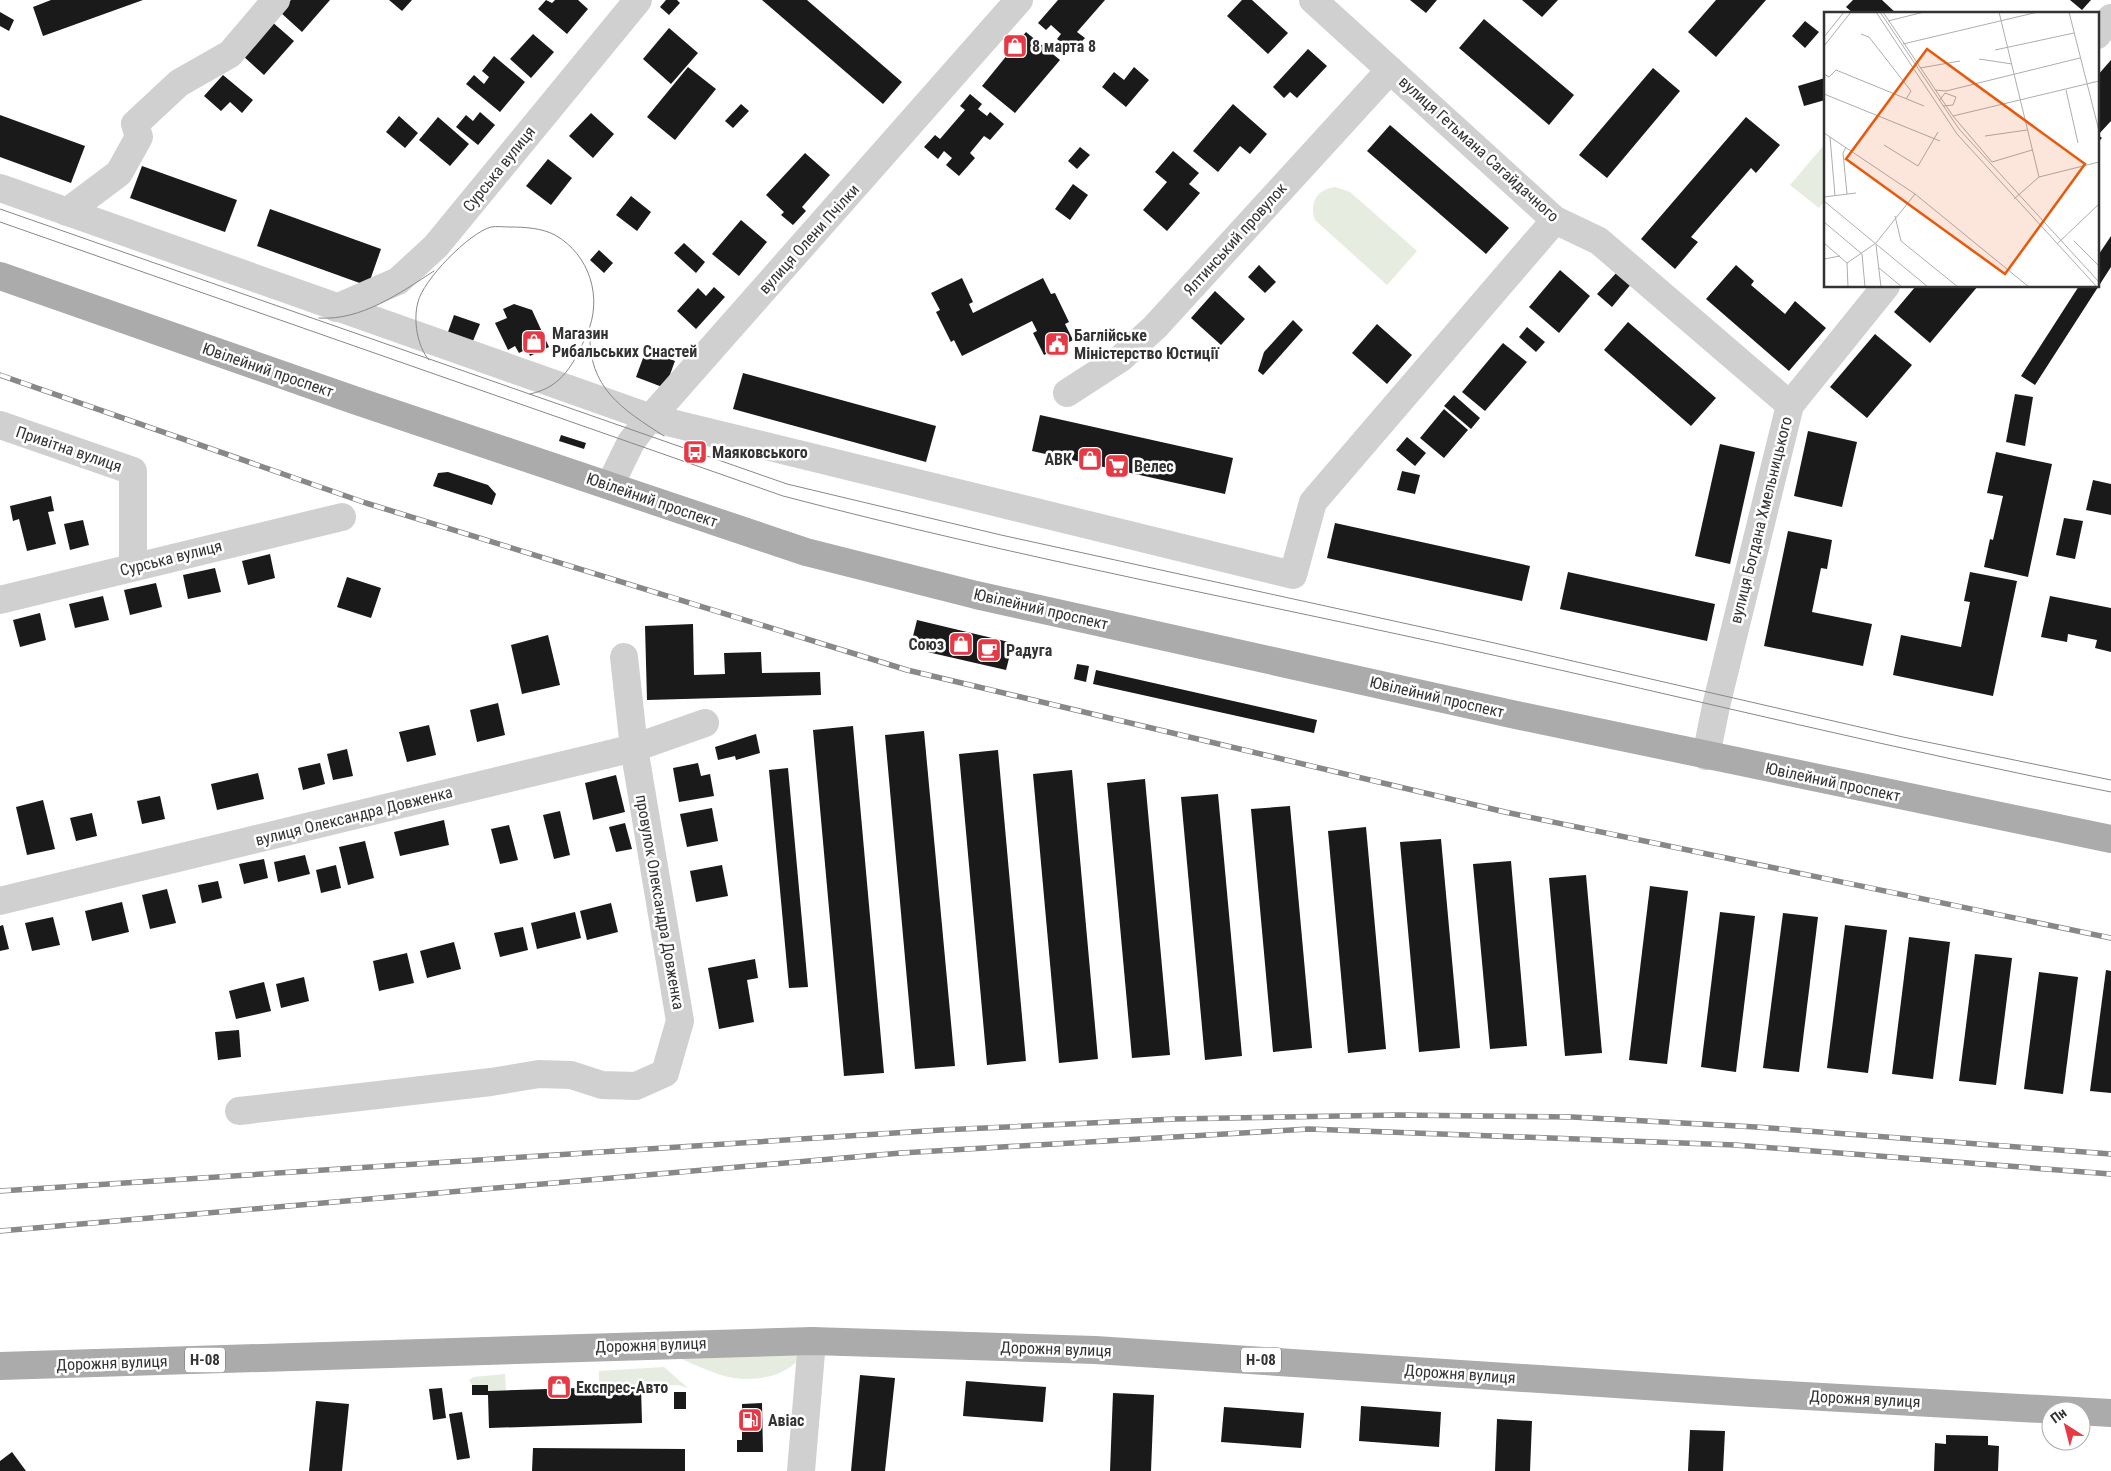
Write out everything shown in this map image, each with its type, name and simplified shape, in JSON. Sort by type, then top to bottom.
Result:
[{"type":"main road","name":"Ювілейний проспект","points":[[0,276],[354,400],[806,552],[976,594],[1706,756],[2111,839]]},
{"type":"main road","name":"Дорожня вулиця","points":[[0,1366],[812,1341],[1095,1350],[1752,1393],[2111,1413]]},
{"type":"street","points":[[67,212],[119,173],[139,137],[135,124],[179,83],[230,54],[276,0]]},
{"type":"street","name":"Сурська вулиця","points":[[336,308],[398,281],[436,246],[638,0]]},
{"type":"street","name":"вулиця Олени Пчілки","points":[[610,485],[631,442],[651,418],[1019,0]]},
{"type":"street","name":"вулиця Гетьмана Сагайдачного","points":[[1313,0],[1555,220],[1599,241],[1790,405]]},
{"type":"street","points":[[2098,34],[2111,18]]},
{"type":"street","name":"Ялтинський провулок","points":[[1067,393],[1120,358],[1155,327],[1390,70]]},
{"type":"street","points":[[0,188],[651,418],[1292,575],[1313,502],[1555,220]]},
{"type":"street","name":"вулиця Богдана Хмельницького","points":[[1706,756],[1716,706],[1790,405],[1884,288]]},
{"type":"street","name":"Привітна вулиця","points":[[0,425],[132,471],[134,567]]},
{"type":"street","name":"Сурська вулиця","points":[[0,600],[342,517]]},
{"type":"street","name":"провулок Олександра Довженка","points":[[239,1111],[491,1082],[539,1074],[570,1075],[602,1085],[636,1086],[665,1073],[680,1021],[634,748],[624,657]]},
{"type":"street","name":"вулиця Олександра Довженка","points":[[0,901],[634,748],[706,723]]},
{"type":"street","points":[[801,1471],[812,1341]]},
{"type":"shaded area","points":[[1824,145],[1824,202],[1819,208],[1790,185]]},
{"type":"shaded area","points":[[1335,187],[1350,192],[1417,251],[1387,285],[1315,220],[1313,208],[1316,198],[1323,191]]},
{"type":"shaded area","points":[[794,1348],[799,1359],[793,1365],[778,1374],[751,1379],[727,1377],[668,1353]]},
{"type":"shaded area","points":[[664,1367],[688,1388],[678,1385],[599,1387],[599,1371]]},
{"type":"shaded area","points":[[505,1374],[506,1390],[488,1391],[488,1385],[472,1385],[469,1380],[474,1377]]},
{"type":"building","points":[[51,0],[143,0],[43,36],[33,7]]},
{"type":"building","points":[[291,0],[330,0],[302,32],[280,12]]},
{"type":"building","points":[[389,0],[412,0],[402,11]]},
{"type":"building","points":[[546,0],[552,3],[555,0],[578,0],[588,9],[567,34],[538,9]]},
{"type":"building","points":[[666,0],[677,0],[680,3],[669,15],[660,7]]},
{"type":"building","points":[[762,0],[807,0],[902,82],[883,104]]},
{"type":"building","points":[[1058,0],[1105,0],[1077,32],[1085,38],[1072,52],[1057,39],[1061,34],[1051,25],[1046,30],[1038,23]]},
{"type":"building","points":[[1242,0],[1252,0],[1288,33],[1268,54],[1227,16]]},
{"type":"building","points":[[1410,0],[1437,0],[1426,13]]},
{"type":"building","points":[[1522,0],[1558,0],[1542,17]]},
{"type":"building","points":[[1716,0],[1766,0],[1716,57],[1688,32]]},
{"type":"building","points":[[1853,0],[1882,0],[1895,12],[1852,12],[1846,7]]},
{"type":"building","points":[[2070,0],[2091,0],[2082,10]]},
{"type":"building","points":[[0,12],[14,20],[9,31],[0,26]]},
{"type":"building","points":[[1484,19],[1574,95],[1549,125],[1459,48]]},
{"type":"building","points":[[271,21],[294,41],[264,75],[242,55]]},
{"type":"building","points":[[1805,21],[1819,32],[1805,48],[1792,36]]},
{"type":"building","points":[[669,28],[698,53],[671,84],[643,59]]},
{"type":"building","points":[[1026,32],[1060,60],[1015,113],[982,86]]},
{"type":"building","points":[[533,34],[554,52],[531,78],[510,59]]},
{"type":"building","points":[[1308,49],[1327,66],[1297,98],[1290,92],[1284,98],[1273,87]]},
{"type":"building","points":[[494,56],[525,82],[500,112],[466,84],[474,75],[484,84],[489,77],[482,71]]},
{"type":"building","points":[[2111,60],[2111,121],[2098,135],[2098,75]]},
{"type":"building","points":[[688,67],[716,89],[675,140],[647,117]]},
{"type":"building","points":[[1134,67],[1149,80],[1126,107],[1102,87],[1114,72],[1124,80]]},
{"type":"building","points":[[1653,68],[1680,91],[1607,178],[1579,155]]},
{"type":"building","points":[[223,75],[253,100],[242,113],[230,102],[221,111],[204,96]]},
{"type":"building","points":[[1824,78],[1824,100],[1804,106],[1798,86]]},
{"type":"building","points":[[970,94],[982,104],[978,109],[987,116],[990,112],[1004,124],[990,140],[984,136],[970,153],[975,158],[959,176],[946,165],[952,158],[944,151],[938,159],[924,147],[935,135],[940,139],[965,110],[960,106]]},
{"type":"building","points":[[741,104],[749,111],[733,128],[725,121]]},
{"type":"building","points":[[1233,104],[1267,134],[1250,154],[1240,146],[1218,172],[1193,151]]},
{"type":"building","points":[[480,112],[495,125],[478,145],[456,127],[466,115],[473,121]]},
{"type":"building","points":[[591,113],[614,134],[593,158],[569,136]]},
{"type":"building","points":[[0,115],[85,146],[71,183],[0,157]]},
{"type":"building","points":[[399,116],[418,133],[405,148],[386,132]]},
{"type":"building","points":[[438,117],[469,144],[450,166],[419,140]]},
{"type":"building","points":[[1746,117],[1780,145],[1756,173],[1751,168],[1691,237],[1698,242],[1675,269],[1641,239]]},
{"type":"building","points":[[1390,125],[1509,228],[1486,254],[1367,151]]},
{"type":"building","points":[[1080,147],[1090,155],[1077,169],[1068,161]]},
{"type":"building","points":[[1173,151],[1199,173],[1189,184],[1200,193],[1167,231],[1143,210],[1167,182],[1155,172]]},
{"type":"building","points":[[805,153],[830,175],[802,207],[806,211],[793,225],[781,215],[784,212],[766,195]]},
{"type":"building","points":[[548,159],[572,178],[551,205],[526,186]]},
{"type":"building","points":[[142,166],[237,200],[225,232],[130,198]]},
{"type":"building","points":[[1073,184],[1088,195],[1070,220],[1055,209]]},
{"type":"building","points":[[631,196],[651,212],[637,231],[616,215]]},
{"type":"building","points":[[270,209],[381,249],[368,286],[257,246]]},
{"type":"building","points":[[741,220],[767,242],[739,276],[712,254]]},
{"type":"building","points":[[2111,236],[2111,267],[2098,287],[2098,256]]},
{"type":"building","points":[[684,243],[705,262],[696,273],[674,253]]},
{"type":"building","points":[[599,250],[613,263],[604,273],[590,260]]},
{"type":"building","points":[[1259,265],[1276,282],[1265,293],[1248,277]]},
{"type":"building","points":[[1736,265],[1754,281],[1751,285],[1785,314],[1795,301],[1826,328],[1789,371],[1706,299]]},
{"type":"building","points":[[1560,270],[1590,296],[1559,333],[1529,307]]},
{"type":"building","points":[[1618,271],[1632,283],[1612,307],[1597,294]]},
{"type":"building","points":[[962,278],[973,302],[969,304],[973,313],[1043,278],[1051,294],[1055,293],[1069,322],[1065,324],[1073,340],[1044,355],[1033,333],[1037,331],[1032,321],[962,356],[954,340],[951,342],[936,312],[940,310],[931,293]]},
{"type":"building","points":[[714,287],[725,297],[696,329],[677,311],[698,288],[706,296]]},
{"type":"building","points":[[1914,288],[1976,288],[1930,343],[1894,312]]},
{"type":"building","points":[[2078,288],[2097,288],[2035,385],[2021,376]]},
{"type":"building","points":[[1215,291],[1245,319],[1221,345],[1191,318]]},
{"type":"building","points":[[514,304],[532,310],[549,347],[530,356],[527,349],[519,353],[515,346],[508,350],[495,323],[507,318],[503,309]]},
{"type":"building","points":[[454,315],[480,324],[473,341],[448,332]]},
{"type":"building","points":[[1293,320],[1303,330],[1263,375],[1258,371],[1264,352]]},
{"type":"building","points":[[1628,322],[1716,398],[1691,426],[1604,350]]},
{"type":"building","points":[[1377,324],[1412,355],[1387,384],[1352,353]]},
{"type":"building","points":[[1527,327],[1545,342],[1536,352],[1519,337]]},
{"type":"building","points":[[1875,334],[1912,365],[1867,418],[1830,387]]},
{"type":"building","points":[[1503,343],[1527,362],[1485,411],[1462,392]]},
{"type":"building","points":[[646,350],[675,361],[665,388],[636,377]]},
{"type":"building","points":[[743,373],[936,426],[926,462],[733,409]]},
{"type":"building","points":[[2015,394],[2033,397],[2025,446],[2006,442]]},
{"type":"building","points":[[1454,395],[1480,418],[1471,429],[1444,406]]},
{"type":"building","points":[[1444,409],[1468,430],[1444,458],[1420,438]]},
{"type":"building","points":[[1040,415],[1233,458],[1225,494],[1032,451]]},
{"type":"building","points":[[1808,431],[1857,442],[1842,507],[1794,496]]},
{"type":"building","points":[[561,435],[586,443],[584,449],[559,441]]},
{"type":"building","points":[[1407,437],[1426,453],[1415,466],[1396,450]]},
{"type":"building","points":[[1720,444],[1755,452],[1730,564],[1695,556]]},
{"type":"building","points":[[1996,452],[2052,464],[2028,577],[1984,567],[1990,539],[1993,540],[2003,496],[1987,493]]},
{"type":"building","points":[[1402,471],[1420,475],[1415,494],[1397,490]]},
{"type":"building","points":[[448,472],[488,485],[496,494],[492,505],[433,486],[438,473]]},
{"type":"building","points":[[2093,480],[2111,484],[2111,515],[2086,510]]},
{"type":"building","points":[[51,496],[54,511],[48,512],[56,544],[27,551],[19,519],[13,521],[10,506]]},
{"type":"building","points":[[2064,518],[2083,521],[2075,559],[2056,555]]},
{"type":"building","points":[[83,520],[89,545],[70,550],[64,524]]},
{"type":"building","points":[[1335,523],[1530,566],[1522,601],[1327,558]]},
{"type":"building","points":[[1788,531],[1832,540],[1827,569],[1821,568],[1812,612],[1872,624],[1863,666],[1764,646]]},
{"type":"building","points":[[270,554],[275,578],[248,585],[242,561]]},
{"type":"building","points":[[215,568],[221,592],[188,599],[183,575]]},
{"type":"building","points":[[1568,572],[1715,604],[1707,641],[1560,609]]},
{"type":"building","points":[[1970,572],[2017,581],[1993,696],[1893,675],[1901,635],[1961,647],[1970,602],[1964,601]]},
{"type":"building","points":[[347,577],[381,588],[371,618],[337,607]]},
{"type":"building","points":[[156,583],[162,607],[130,615],[124,590]]},
{"type":"building","points":[[103,596],[109,620],[75,628],[69,604]]},
{"type":"building","points":[[2050,596],[2111,608],[2111,652],[2095,648],[2097,640],[2068,634],[2067,642],[2041,637]]},
{"type":"building","points":[[40,613],[46,640],[20,647],[13,620]]},
{"type":"building","points":[[917,620],[1013,643],[1006,670],[910,648]]},
{"type":"building","points":[[693,624],[694,675],[725,674],[724,653],[761,652],[762,673],[820,672],[821,695],[647,700],[645,626]]},
{"type":"building","points":[[548,635],[560,685],[522,694],[511,645]]},
{"type":"building","points":[[1077,664],[1089,666],[1086,682],[1074,679]]},
{"type":"building","points":[[1096,670],[1317,720],[1314,733],[1093,684]]},
{"type":"building","points":[[498,703],[505,735],[477,742],[470,710]]},
{"type":"building","points":[[429,725],[436,755],[407,762],[399,732]]},
{"type":"building","points":[[853,726],[884,1073],[844,1076],[813,730]]},
{"type":"building","points":[[924,731],[955,1066],[915,1069],[885,735]]},
{"type":"building","points":[[756,734],[760,753],[736,760],[735,756],[718,760],[715,747]]},
{"type":"building","points":[[347,749],[353,776],[333,780],[327,754]]},
{"type":"building","points":[[998,750],[1026,1061],[987,1065],[959,754]]},
{"type":"building","points":[[320,763],[325,784],[303,790],[298,768]]},
{"type":"building","points":[[698,763],[701,776],[710,774],[714,796],[679,802],[673,768]]},
{"type":"building","points":[[788,768],[808,987],[789,988],[769,770]]},
{"type":"building","points":[[1072,770],[1098,1059],[1059,1063],[1033,774]]},
{"type":"building","points":[[258,773],[264,799],[217,810],[211,784]]},
{"type":"building","points":[[616,775],[625,812],[593,820],[585,783]]},
{"type":"building","points":[[1145,779],[1170,1055],[1132,1058],[1107,783]]},
{"type":"building","points":[[1218,794],[1242,1056],[1205,1060],[1181,797]]},
{"type":"building","points":[[160,796],[165,819],[142,824],[137,801]]},
{"type":"building","points":[[43,800],[55,849],[27,855],[16,807]]},
{"type":"building","points":[[1290,806],[1312,1048],[1273,1052],[1251,809]]},
{"type":"building","points":[[712,808],[718,841],[687,847],[680,814]]},
{"type":"building","points":[[560,811],[570,855],[554,859],[543,815]]},
{"type":"building","points":[[92,813],[97,836],[76,841],[70,818]]},
{"type":"building","points":[[444,820],[449,845],[400,856],[394,832]]},
{"type":"building","points":[[625,823],[632,849],[616,852],[609,827]]},
{"type":"building","points":[[509,825],[518,860],[500,864],[491,829]]},
{"type":"building","points":[[1366,827],[1386,1049],[1348,1053],[1328,831]]},
{"type":"building","points":[[1441,839],[1460,1048],[1419,1052],[1400,842]]},
{"type":"building","points":[[365,841],[374,878],[348,885],[339,847]]},
{"type":"building","points":[[305,855],[310,874],[278,882],[274,862]]},
{"type":"building","points":[[264,859],[268,878],[244,884],[239,864]]},
{"type":"building","points":[[1511,861],[1527,1046],[1490,1049],[1473,864]]},
{"type":"building","points":[[336,865],[341,888],[321,893],[316,870]]},
{"type":"building","points":[[722,865],[728,896],[696,902],[690,871]]},
{"type":"building","points":[[1586,875],[1602,1053],[1565,1056],[1549,878]]},
{"type":"building","points":[[218,881],[222,898],[202,903],[198,885]]},
{"type":"building","points":[[1650,886],[1688,891],[1667,1064],[1629,1060]]},
{"type":"building","points":[[167,889],[176,923],[150,929],[142,895]]},
{"type":"building","points":[[122,902],[129,932],[92,941],[85,911]]},
{"type":"building","points":[[611,903],[618,932],[587,940],[580,911]]},
{"type":"building","points":[[575,912],[581,938],[537,949],[531,923]]},
{"type":"building","points":[[1720,912],[1755,916],[1736,1072],[1701,1067]]},
{"type":"building","points":[[1783,913],[1818,917],[1799,1072],[1763,1068]]},
{"type":"building","points":[[53,917],[60,945],[32,951],[25,923]]},
{"type":"building","points":[[3,925],[9,949],[0,951],[0,926]]},
{"type":"building","points":[[1845,925],[1887,930],[1868,1073],[1827,1068]]},
{"type":"building","points":[[523,927],[528,950],[500,957],[494,933]]},
{"type":"building","points":[[1909,937],[1950,942],[1933,1079],[1892,1074]]},
{"type":"building","points":[[454,942],[461,969],[427,978],[420,951]]},
{"type":"building","points":[[407,953],[414,983],[379,991],[373,961]]},
{"type":"building","points":[[1975,954],[2012,958],[1996,1085],[1959,1081]]},
{"type":"building","points":[[755,959],[758,978],[747,980],[754,1022],[719,1029],[708,968]]},
{"type":"building","points":[[2106,970],[2111,971],[2111,1093],[2090,1091]]},
{"type":"building","points":[[2039,972],[2078,977],[2063,1094],[2024,1089]]},
{"type":"building","points":[[304,977],[309,1001],[281,1008],[276,984]]},
{"type":"building","points":[[264,982],[271,1011],[236,1019],[229,991]]},
{"type":"building","points":[[239,1030],[241,1057],[218,1060],[215,1032]]},
{"type":"building","points":[[860,1375],[895,1378],[885,1471],[851,1471]]},
{"type":"building","points":[[966,1381],[1046,1387],[1043,1422],[963,1416]]},
{"type":"building","points":[[472,1385],[488,1385],[488,1391],[641,1386],[642,1423],[489,1428],[488,1395],[472,1395]]},
{"type":"building","points":[[442,1388],[446,1418],[433,1420],[429,1389]]},
{"type":"building","points":[[674,1392],[686,1392],[686,1409],[674,1409]]},
{"type":"building","points":[[1113,1393],[1154,1395],[1151,1471],[1110,1471]]},
{"type":"building","points":[[316,1401],[349,1404],[342,1471],[309,1471]]},
{"type":"building","points":[[762,1403],[763,1452],[737,1452],[737,1440],[742,1440],[742,1404]]},
{"type":"building","points":[[1361,1406],[1441,1412],[1439,1447],[1359,1441]]},
{"type":"building","points":[[1224,1407],[1304,1413],[1301,1448],[1221,1442]]},
{"type":"building","points":[[462,1412],[470,1458],[457,1460],[449,1414]]},
{"type":"building","points":[[1497,1419],[1532,1421],[1530,1471],[1495,1471]]},
{"type":"building","points":[[1690,1430],[1725,1431],[1723,1471],[1688,1471]]},
{"type":"building","points":[[1946,1435],[1988,1436],[1988,1445],[1999,1446],[1998,1471],[1934,1471],[1935,1443],[1946,1444]]},
{"type":"building","points":[[533,1448],[685,1449],[685,1471],[532,1471]]},
{"type":"building","points":[[12,1452],[26,1471],[0,1471],[0,1461]]},
{"type":"tram line","points":[[0,209],[787,484],[1001,535],[1490,642],[1903,737],[2111,780]]},
{"type":"tram line","points":[[0,222],[783,496],[1045,559],[1484,653],[1875,742],[2111,792]]},
{"type":"tram line","points":[[429,360],[419,340],[416,317],[418,302],[422,293],[437,270],[471,238],[491,227],[521,227],[544,231],[555,235],[577,254],[590,278],[594,306],[587,334],[572,364],[559,380],[551,386],[530,394]]},
{"type":"tram line","points":[[319,318],[335,318],[350,315],[380,304],[434,271]]},
{"type":"tram line","points":[[590,333],[591,352],[601,383],[622,406],[664,436]]},
{"type":"railway","points":[[0,375],[366,503],[907,670],[1505,812],[2111,938]]},
{"type":"railway","points":[[0,1191],[941,1130],[1175,1119],[1398,1115],[1572,1117],[1756,1127],[2111,1154]]},
{"type":"railway","points":[[0,1231],[901,1153],[1309,1129],[1735,1145],[2111,1174]]},
{"type":"place","name":"8 марта 8","points":[[1015,46]]},
{"type":"place","name":"Магазин Рибальських Снастей","points":[[534,342]]},
{"type":"place","name":"Баглійське Міністерство Юстиції","points":[[1057,344]]},
{"type":"place","name":"Маяковського","points":[[695,452]]},
{"type":"place","name":"АВК","points":[[1090,459]]},
{"type":"place","name":"Велес","points":[[1117,466]]},
{"type":"place","name":"Союз","points":[[961,644]]},
{"type":"place","name":"Радуга","points":[[989,650]]},
{"type":"place","name":"Експрес-Авто","points":[[559,1387]]},
{"type":"place","name":"Авіас","points":[[750,1420]]}]
